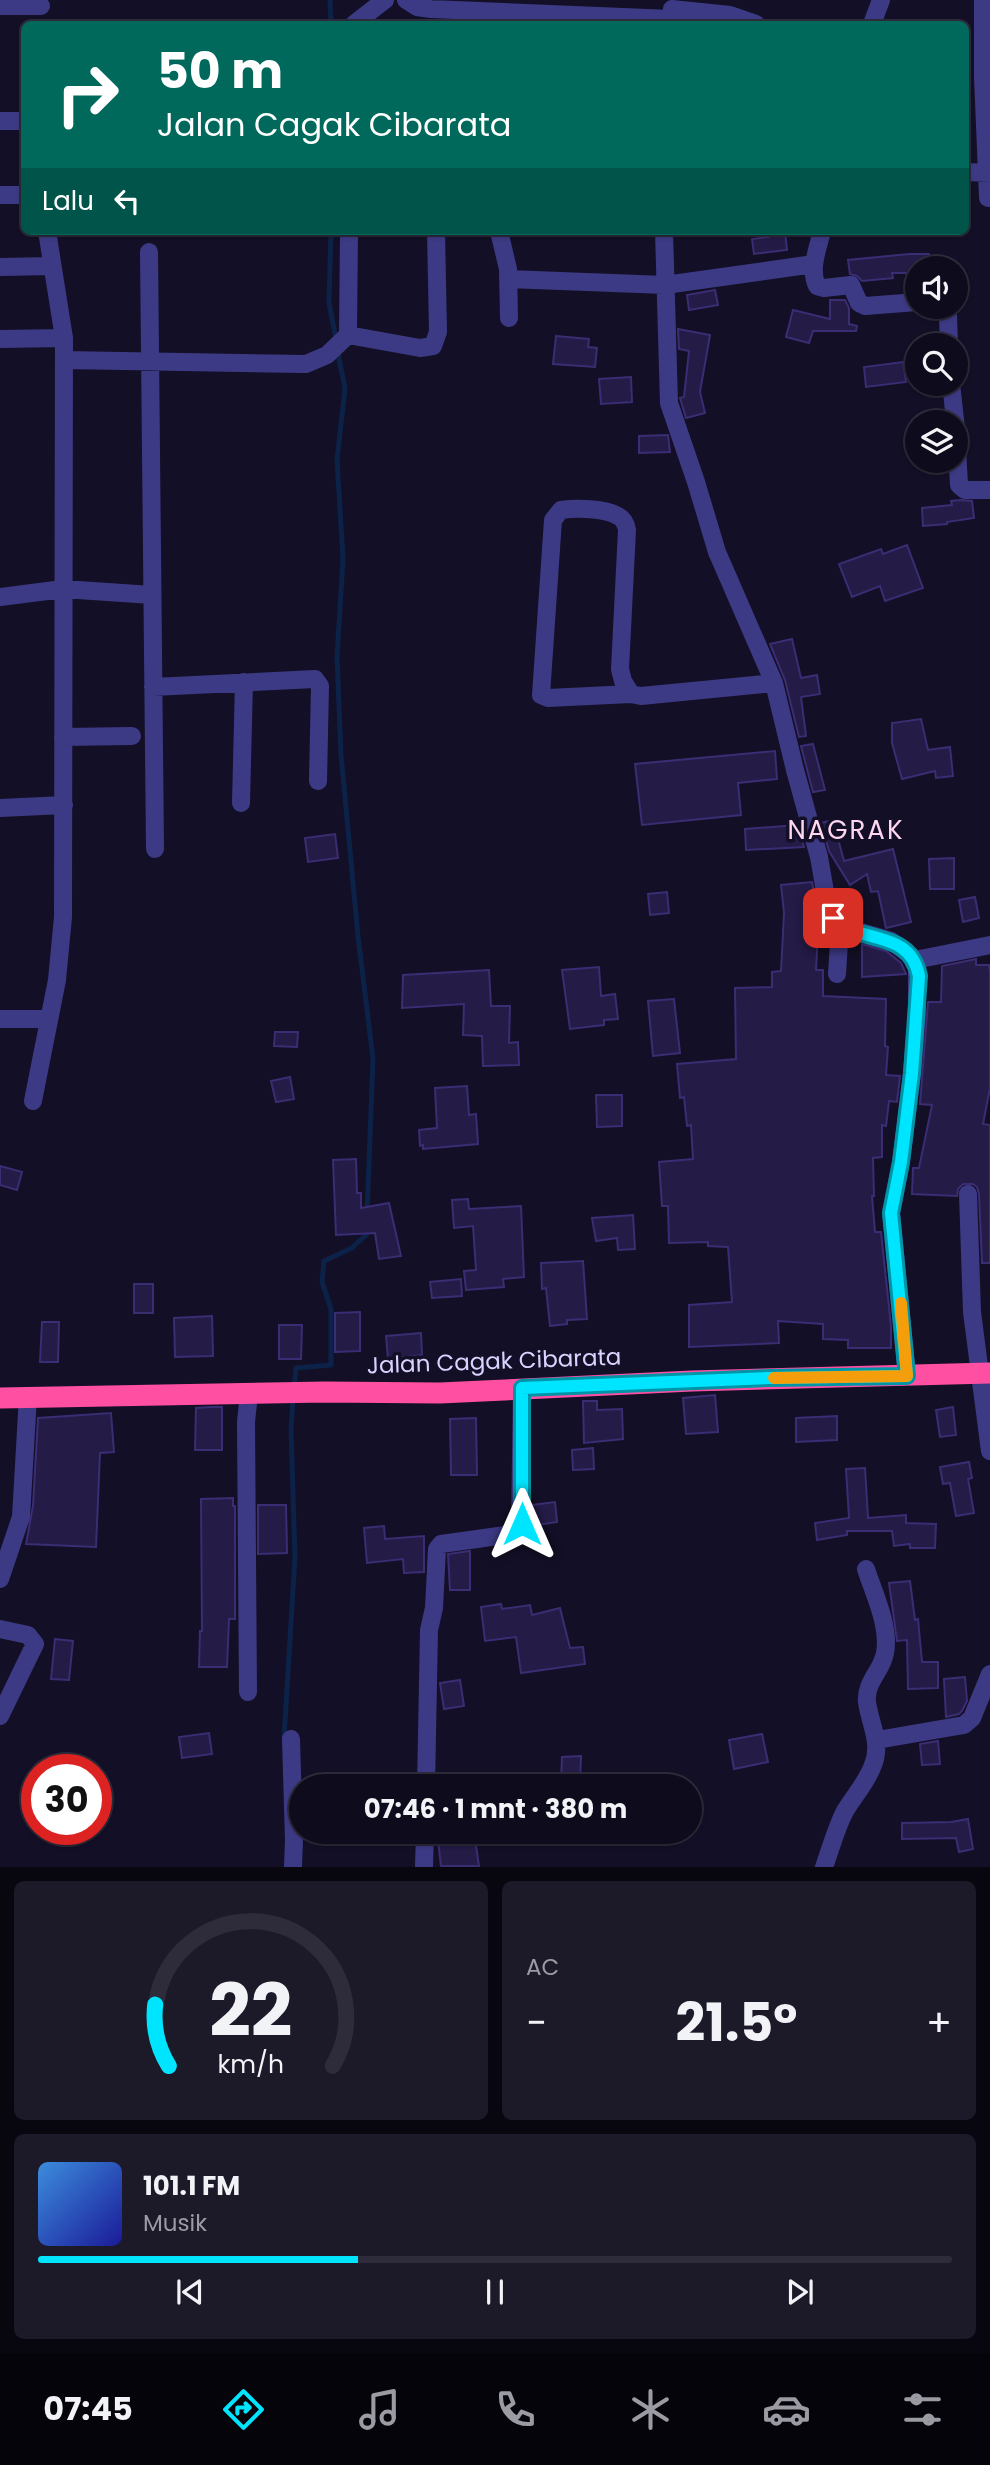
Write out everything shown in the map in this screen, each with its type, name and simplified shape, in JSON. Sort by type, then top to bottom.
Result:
[{"type":"highway","name":"Jalan Cagak Cibarata","points":[[0,1398],[249,1393],[440,1393],[769,1378],[985,1374]]},
{"type":"street","points":[[358,21],[384,0]]},
{"type":"street","points":[[406,0],[417,7],[518,18],[672,13],[730,15],[747,21]]},
{"type":"street","points":[[873,21],[881,0]]},
{"type":"street","points":[[983,0],[982,76],[988,198]]},
{"type":"street","points":[[0,6],[41,3],[42,21]]},
{"type":"street","points":[[0,121],[21,121]]},
{"type":"street","points":[[969,172],[988,172]]},
{"type":"street","points":[[0,195],[21,195]]},
{"type":"street","points":[[33,1101],[57,979],[63,917],[64,338],[47,235]]},
{"type":"street","points":[[64,360],[306,364],[327,355],[348,335],[349,235]]},
{"type":"street","points":[[348,335],[420,348],[433,346],[438,332],[436,235]]},
{"type":"street","points":[[500,235],[509,279],[509,318]]},
{"type":"street","points":[[664,235],[669,402],[717,552],[774,683],[819,858],[827,903],[833,918],[840,926],[891,941],[903,948],[915,960],[919,976],[901,1162],[891,1213],[907,1376]]},
{"type":"street","points":[[821,235],[814,264],[817,286],[824,288],[851,285],[859,303],[865,306],[905,303]]},
{"type":"street","points":[[149,252],[155,849]]},
{"type":"street","points":[[509,279],[664,285],[814,264]]},
{"type":"street","points":[[0,267],[51,266]]},
{"type":"street","points":[[0,339],[64,338]]},
{"type":"street","points":[[952,396],[959,485],[965,491],[990,490]]},
{"type":"street","points":[[631,694],[620,669],[627,530],[625,523],[617,515],[561,510],[554,520],[541,695],[548,698],[631,694],[641,696],[774,683]]},
{"type":"street","points":[[0,597],[63,589],[152,595]]},
{"type":"street","points":[[153,687],[308,678],[317,682],[320,686],[318,781]]},
{"type":"street","points":[[241,803],[244,682]]},
{"type":"street","points":[[63,737],[132,736]]},
{"type":"street","points":[[0,808],[64,805]]},
{"type":"street","points":[[836,974],[840,926]]},
{"type":"street","points":[[915,960],[990,945]]},
{"type":"street","points":[[0,1019],[47,1019]]},
{"type":"street","points":[[968,1194],[972,1312],[985,1374],[990,1451]]},
{"type":"street","points":[[426,1774],[429,1630],[434,1608],[437,1549],[441,1544],[513,1534],[520,1528],[522,1388]]},
{"type":"street","points":[[248,1692],[246,1422],[249,1393]]},
{"type":"street","points":[[0,1580],[21,1517],[28,1396]]},
{"type":"street","points":[[824,1867],[839,1823],[874,1763],[877,1740],[867,1701],[868,1689],[882,1663],[886,1646],[883,1624],[866,1569]]},
{"type":"street","points":[[0,1629],[28,1635],[35,1644],[0,1716]]},
{"type":"street","points":[[877,1740],[964,1725],[972,1718],[990,1674]]},
{"type":"street","points":[[291,1739],[293,1867]]},
{"type":"street","points":[[424,1867],[425,1844]]},
{"type":"building","points":[[785,235],[787,250],[754,254],[752,239]]},
{"type":"building","points":[[929,254],[905,256],[905,273],[892,273],[893,278],[862,281],[850,274],[848,260]]},
{"type":"building","points":[[715,290],[718,305],[689,310],[687,295]]},
{"type":"building","points":[[830,300],[845,300],[849,308],[849,324],[857,326],[856,331],[813,331],[809,343],[786,337],[793,310],[830,319]]},
{"type":"building","points":[[678,329],[710,335],[700,392],[705,413],[686,418],[680,398],[684,397],[689,351],[679,349]]},
{"type":"building","points":[[556,336],[589,339],[588,347],[597,348],[595,367],[553,364]]},
{"type":"building","points":[[903,362],[905,382],[866,387],[864,367]]},
{"type":"building","points":[[631,377],[632,402],[601,404],[599,379]]},
{"type":"building","points":[[668,435],[670,452],[639,453],[639,436]]},
{"type":"building","points":[[951,501],[972,501],[974,518],[923,526],[922,508],[952,505]]},
{"type":"building","points":[[907,545],[923,588],[885,601],[880,586],[852,597],[839,564],[881,549],[883,554]]},
{"type":"building","points":[[792,639],[801,678],[817,675],[820,694],[801,697],[806,736],[799,737],[785,680],[770,644]]},
{"type":"building","points":[[921,719],[928,750],[950,747],[953,776],[936,778],[935,771],[902,779],[892,743],[892,723]]},
{"type":"building","points":[[813,744],[825,790],[813,792],[801,746]]},
{"type":"building","points":[[775,751],[777,779],[738,783],[741,815],[642,825],[635,764]]},
{"type":"building","points":[[833,820],[844,861],[893,849],[911,922],[886,928],[878,891],[871,892],[867,874],[850,885],[829,851],[821,823]]},
{"type":"building","points":[[798,825],[804,847],[746,850],[745,829]]},
{"type":"building","points":[[335,834],[338,858],[308,862],[305,838]]},
{"type":"building","points":[[954,858],[954,889],[930,889],[929,859]]},
{"type":"building","points":[[812,882],[819,914],[816,970],[823,970],[823,996],[886,999],[886,1075],[900,1076],[897,1102],[889,1101],[886,1126],[882,1125],[882,1157],[873,1158],[875,1232],[881,1232],[891,1348],[848,1348],[848,1340],[823,1339],[823,1324],[778,1321],[779,1343],[689,1347],[689,1305],[732,1302],[728,1247],[708,1246],[708,1242],[669,1243],[668,1206],[662,1206],[659,1162],[693,1159],[691,1125],[687,1126],[684,1097],[680,1098],[677,1064],[736,1059],[735,988],[772,987],[772,972],[781,971],[784,913],[781,885]]},
{"type":"building","points":[[667,892],[669,913],[650,915],[648,894]]},
{"type":"building","points":[[975,897],[979,918],[963,922],[959,900]]},
{"type":"building","points":[[862,944],[886,951],[901,963],[906,974],[862,977]]},
{"type":"building","points":[[976,959],[976,965],[989,965],[990,974],[990,1088],[983,1124],[990,1125],[990,1263],[982,1263],[977,1187],[963,1184],[958,1189],[957,1196],[912,1194],[913,1168],[919,1168],[932,1105],[920,1104],[928,1002],[941,1002],[942,966]]},
{"type":"building","points":[[599,967],[601,996],[615,994],[618,1019],[604,1020],[604,1025],[570,1029],[562,970]]},
{"type":"building","points":[[489,970],[491,1006],[510,1006],[509,1043],[518,1042],[519,1065],[483,1066],[482,1036],[463,1035],[464,1004],[402,1008],[403,975]]},
{"type":"building","points":[[674,999],[680,1053],[653,1056],[648,1001]]},
{"type":"building","points":[[275,1032],[298,1032],[297,1047],[274,1046]]},
{"type":"building","points":[[290,1077],[294,1099],[276,1102],[271,1081]]},
{"type":"building","points":[[467,1086],[469,1115],[476,1114],[478,1144],[423,1149],[423,1145],[420,1146],[419,1130],[437,1128],[435,1088]]},
{"type":"building","points":[[596,1095],[622,1095],[622,1126],[597,1127]]},
{"type":"building","points":[[356,1159],[357,1193],[361,1193],[361,1208],[389,1203],[401,1256],[379,1259],[375,1233],[336,1235],[333,1160]]},
{"type":"building","points":[[0,1166],[22,1172],[17,1190],[0,1185]]},
{"type":"building","points":[[468,1199],[469,1209],[521,1206],[524,1277],[503,1279],[504,1287],[466,1290],[464,1271],[476,1270],[473,1226],[454,1228],[452,1200]]},
{"type":"building","points":[[633,1215],[635,1249],[618,1250],[617,1238],[596,1241],[592,1218]]},
{"type":"building","points":[[583,1261],[587,1319],[567,1320],[567,1324],[550,1326],[546,1288],[542,1289],[541,1263]]},
{"type":"building","points":[[461,1279],[462,1296],[432,1298],[430,1282]]},
{"type":"building","points":[[134,1284],[153,1284],[153,1313],[134,1313]]},
{"type":"building","points":[[360,1312],[360,1351],[335,1352],[335,1313]]},
{"type":"building","points":[[212,1316],[213,1356],[175,1357],[174,1318]]},
{"type":"building","points":[[42,1322],[59,1322],[58,1362],[40,1362]]},
{"type":"building","points":[[279,1325],[302,1325],[301,1359],[279,1359]]},
{"type":"building","points":[[421,1333],[422,1355],[388,1359],[386,1336]]},
{"type":"building","points":[[715,1395],[718,1432],[686,1434],[683,1398]]},
{"type":"building","points":[[583,1401],[597,1401],[597,1410],[622,1409],[623,1439],[584,1443]]},
{"type":"building","points":[[222,1407],[222,1450],[195,1450],[196,1408]]},
{"type":"building","points":[[953,1407],[956,1435],[940,1437],[936,1410]]},
{"type":"building","points":[[111,1413],[114,1452],[100,1453],[96,1547],[26,1544],[33,1506],[38,1418]]},
{"type":"building","points":[[837,1416],[837,1440],[796,1442],[796,1418]]},
{"type":"building","points":[[476,1418],[477,1475],[451,1475],[450,1419]]},
{"type":"building","points":[[593,1448],[594,1469],[573,1470],[572,1450]]},
{"type":"building","points":[[969,1462],[972,1478],[968,1479],[974,1513],[956,1516],[950,1483],[943,1484],[940,1467]]},
{"type":"building","points":[[865,1468],[868,1518],[906,1515],[906,1523],[936,1524],[935,1548],[910,1548],[910,1544],[894,1546],[892,1531],[847,1531],[847,1535],[817,1540],[815,1523],[849,1518],[846,1469]]},
{"type":"building","points":[[233,1498],[235,1619],[229,1619],[227,1667],[199,1667],[202,1631],[201,1499]]},
{"type":"building","points":[[555,1502],[557,1522],[531,1526],[532,1505]]},
{"type":"building","points":[[258,1505],[286,1505],[287,1553],[258,1554]]},
{"type":"building","points":[[384,1526],[385,1539],[424,1536],[424,1572],[404,1573],[403,1559],[367,1563],[364,1528]]},
{"type":"building","points":[[470,1551],[470,1590],[450,1590],[448,1554]]},
{"type":"building","points":[[910,1581],[915,1620],[918,1619],[922,1662],[938,1662],[938,1688],[908,1689],[907,1640],[897,1641],[889,1583]]},
{"type":"building","points":[[501,1604],[502,1609],[530,1605],[532,1615],[560,1608],[570,1648],[583,1647],[585,1664],[521,1673],[516,1637],[485,1641],[481,1607]]},
{"type":"building","points":[[55,1639],[73,1641],[69,1680],[51,1679]]},
{"type":"building","points":[[965,1677],[967,1701],[959,1714],[946,1717],[944,1679]]},
{"type":"building","points":[[460,1680],[464,1706],[444,1709],[440,1683]]},
{"type":"building","points":[[209,1733],[212,1754],[182,1758],[179,1737]]},
{"type":"building","points":[[762,1734],[768,1762],[734,1769],[729,1740]]},
{"type":"building","points":[[938,1741],[940,1764],[922,1765],[920,1744]]},
{"type":"building","points":[[581,1756],[580,1774],[561,1774],[562,1757]]},
{"type":"building","points":[[968,1819],[973,1849],[959,1852],[956,1838],[902,1839],[902,1823]]},
{"type":"building","points":[[438,1844],[476,1844],[479,1866],[441,1866]]},
{"type":"waterway","points":[[330,0],[331,21]]},
{"type":"waterway","points":[[331,235],[329,303],[336,339]]},
{"type":"waterway","points":[[337,349],[345,388],[337,460],[343,559],[337,657],[341,755],[373,1059],[367,1214]]},
{"type":"waterway","points":[[294,1389],[296,1368],[331,1365],[331,1309],[322,1282],[324,1261],[352,1248],[367,1234],[367,1227]]},
{"type":"waterway","points":[[284,1738],[295,1557],[291,1429],[293,1399]]},
{"type":"slow traffic","points":[[774,1378],[907,1376],[901,1303]]},
{"type":"district","name":"NAGRAK","points":[[846,830]]},
{"type":"route","points":[[522,1524],[522,1388],[769,1378],[907,1376],[891,1213],[901,1162],[912,1073],[919,976],[915,960],[903,948],[891,941],[840,926],[833,918]]}]
